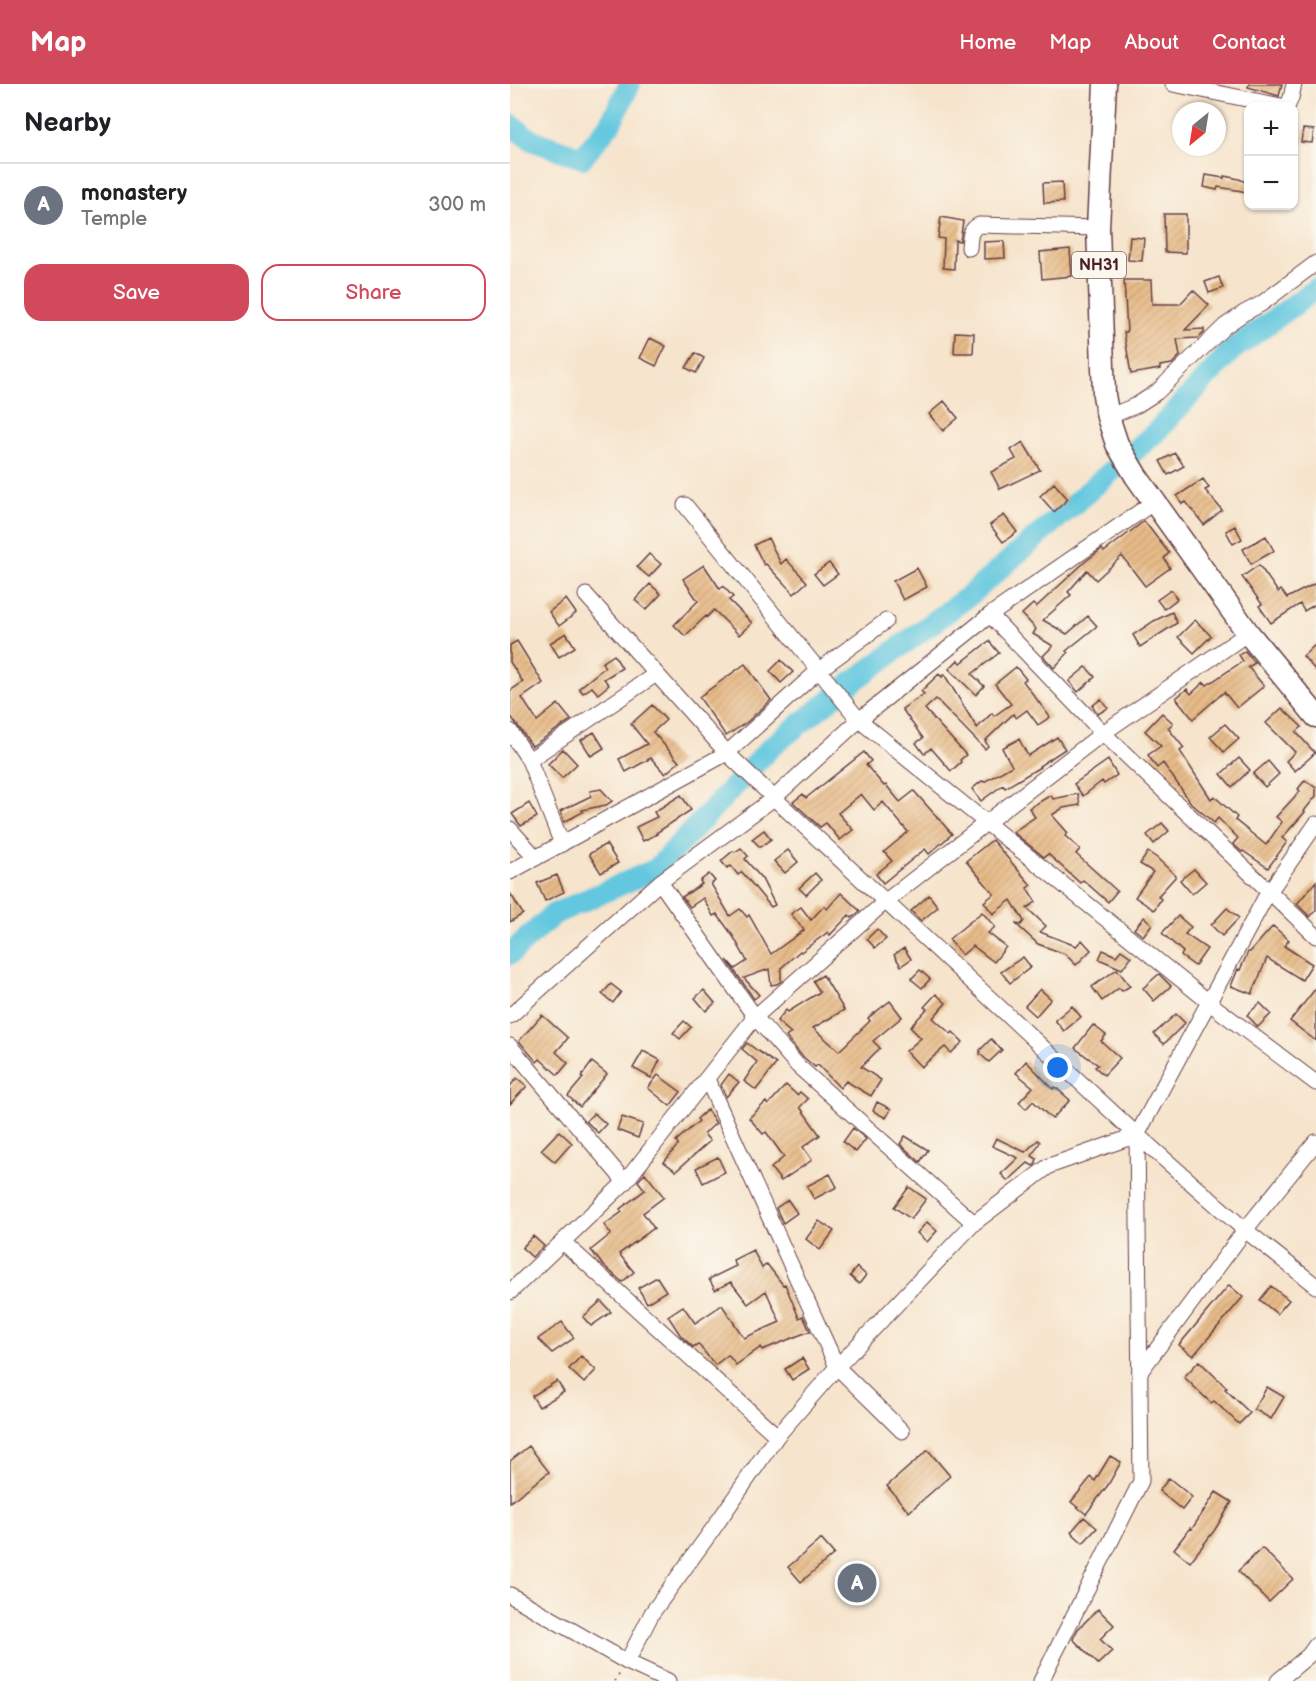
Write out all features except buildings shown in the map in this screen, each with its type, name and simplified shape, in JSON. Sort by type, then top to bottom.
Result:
[{"type":"highway","name":"NH31","points":[[1105,84],[1098,228],[1104,395],[1117,444],[1154,502],[1248,633],[1316,716]]},
{"type":"street","points":[[1173,84],[1263,102]]},
{"type":"street","points":[[1289,102],[1294,84]]},
{"type":"street","points":[[969,248],[973,228],[979,225],[1098,228]]},
{"type":"street","points":[[1108,417],[1137,405],[1157,392],[1225,326],[1261,304],[1316,263]]},
{"type":"street","points":[[510,1016],[660,882],[774,798],[859,720],[990,615],[1154,502]]},
{"type":"street","points":[[685,505],[859,720],[1210,1002],[1316,1083]]},
{"type":"street","points":[[586,595],[727,753],[774,798],[1137,1135],[1245,1230],[1316,1286]]},
{"type":"street","points":[[990,615],[1103,733],[1316,936]]},
{"type":"street","points":[[510,872],[727,753],[819,670],[886,621]]},
{"type":"street","points":[[510,1292],[625,1182],[755,1017],[886,901],[986,823],[1103,733],[1248,633]]},
{"type":"street","points":[[529,760],[656,674]]},
{"type":"street","points":[[510,731],[529,760],[562,844]]},
{"type":"street","points":[[1041,1681],[1141,1481],[1137,1135],[1269,892],[1316,824]]},
{"type":"street","points":[[510,829],[536,858]]},
{"type":"street","points":[[660,882],[755,1017],[798,1066],[974,1223]]},
{"type":"street","points":[[510,1046],[625,1182]]},
{"type":"street","points":[[707,1079],[837,1366],[902,1431]]},
{"type":"street","points":[[627,1662],[652,1613],[777,1436],[837,1366],[974,1223],[1049,1166],[1137,1135]]},
{"type":"street","points":[[1140,1372],[1245,1230],[1316,1142]]},
{"type":"street","points":[[563,1242],[777,1436]]},
{"type":"street","points":[[510,1595],[627,1662],[668,1681]]},
{"type":"street","points":[[1278,1681],[1316,1645]]},
{"type":"waterway","points":[[510,124],[531,140],[582,158],[610,124],[630,84]]},
{"type":"waterway","points":[[510,954],[554,914],[656,869],[771,747],[854,681],[970,595],[1155,433],[1232,350],[1316,289]]},
{"type":"place","name":"monastery","points":[[857,1583]]}]
